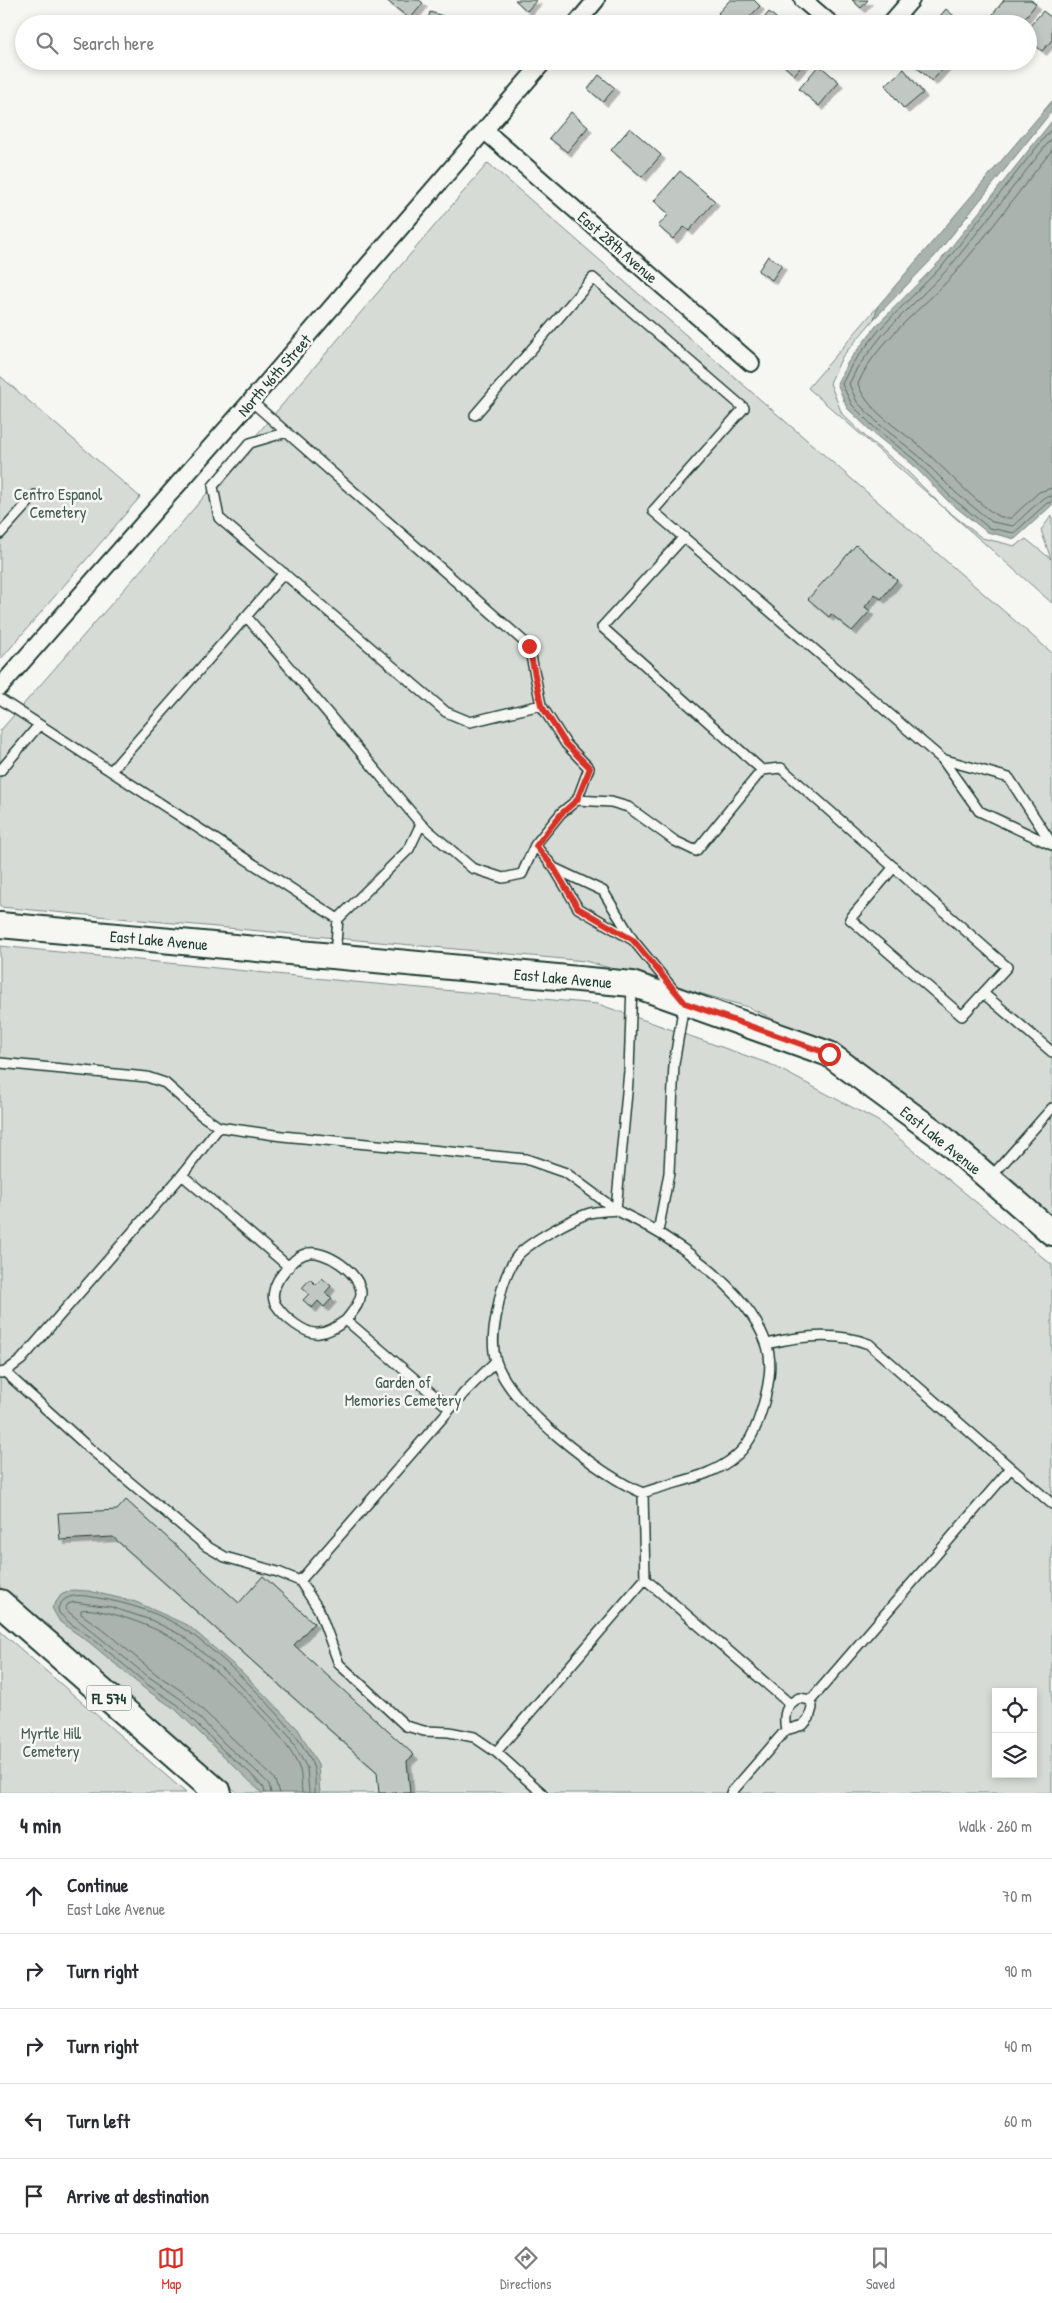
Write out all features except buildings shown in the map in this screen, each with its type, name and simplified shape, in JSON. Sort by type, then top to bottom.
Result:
[{"type":"main road","name":"FL 574","points":[[0,1603],[218,1793]]},
{"type":"street","points":[[584,15],[596,0]]},
{"type":"street","points":[[803,0],[820,15]]},
{"type":"street","points":[[898,15],[911,0]]},
{"type":"street","name":"North 46th Street","points":[[0,687],[251,401],[536,70]]},
{"type":"street","name":"East 28th Avenue","points":[[484,131],[751,363]]},
{"type":"street","name":"East Lake Avenue","points":[[0,925],[632,984],[829,1054],[944,1139],[1052,1233]]},
{"type":"lane","points":[[475,415],[593,278],[744,408],[653,511],[942,759],[979,811],[1052,845]]},
{"type":"lane","points":[[246,616],[421,824],[472,868],[502,878],[522,874],[536,846],[561,814],[577,800],[590,768],[566,744],[541,705],[529,646],[251,401]]},
{"type":"lane","points":[[287,432],[250,443],[213,486],[220,518],[446,712],[470,722],[541,705]]},
{"type":"lane","points":[[0,534],[35,495]]},
{"type":"lane","points":[[684,537],[602,627],[762,770]]},
{"type":"lane","points":[[111,771],[284,573]]},
{"type":"lane","points":[[0,699],[338,919]]},
{"type":"lane","points":[[0,771],[39,725]]},
{"type":"lane","points":[[942,759],[1009,778],[1052,845]]},
{"type":"lane","points":[[577,800],[611,802],[628,807],[675,841],[696,851],[762,770],[781,768],[894,867],[1007,967],[962,1016],[850,919],[894,867]]},
{"type":"lane","points":[[335,957],[338,919],[409,850],[421,824]]},
{"type":"lane","points":[[536,846],[554,868],[578,908],[633,940]]},
{"type":"lane","points":[[554,868],[603,891],[633,940],[685,1003],[674,1064],[669,1173],[658,1232]]},
{"type":"lane","points":[[616,1210],[629,1071],[632,984]]},
{"type":"lane","points":[[984,994],[1052,1052]]},
{"type":"lane","points":[[0,1063],[147,1077],[164,1083],[201,1115],[219,1127],[282,1136],[526,1159],[566,1173],[616,1210],[658,1232],[698,1260],[735,1294],[755,1319],[767,1344],[770,1370],[769,1386],[752,1435],[737,1455],[710,1472],[684,1482],[643,1493],[631,1488],[605,1471],[540,1421],[517,1398],[496,1361],[493,1332],[499,1299],[506,1277],[519,1255],[554,1229],[590,1213],[616,1210]]},
{"type":"lane","points":[[990,1179],[1052,1108]]},
{"type":"lane","points":[[219,1127],[182,1175],[20,1360],[2,1373],[206,1546],[225,1557],[278,1572],[300,1582],[320,1613],[339,1664],[406,1726],[424,1731],[449,1732],[474,1737],[496,1752],[542,1793]]},
{"type":"lane","points":[[182,1175],[289,1267]]},
{"type":"lane","points":[[318,1252],[331,1257],[356,1278],[361,1293],[356,1307],[346,1320],[332,1330],[318,1334],[306,1331],[275,1304],[273,1293],[277,1281],[304,1254],[318,1252]]},
{"type":"lane","points":[[346,1320],[450,1409]]},
{"type":"lane","points":[[767,1344],[824,1336],[855,1339],[869,1344],[1052,1504]]},
{"type":"lane","points":[[300,1582],[450,1409],[496,1361]]},
{"type":"lane","points":[[731,1793],[786,1730],[803,1725],[809,1718],[812,1708],[811,1700],[1011,1468]]},
{"type":"lane","points":[[496,1752],[645,1579],[643,1493]]},
{"type":"lane","points":[[645,1579],[790,1704]]},
{"type":"lane","points":[[786,1730],[784,1719],[790,1704],[798,1698],[811,1700]]},
{"type":"green space","points":[[488,163],[1052,653],[1052,1217],[954,1130],[856,1059],[748,1007],[585,961],[0,907],[0,731],[162,546]]},
{"type":"green space","points":[[878,306],[874,319],[842,357],[830,383],[842,414],[868,439],[906,470],[943,507],[808,388]]},
{"type":"green space","name":"Centro Espanol Cemetery","points":[[0,376],[140,497],[0,660]]},
{"type":"green space","points":[[944,507],[982,538],[1015,546],[1026,539],[1051,559],[1041,530],[1052,515],[1052,603]]},
{"type":"green space","name":"Garden of Memories Cemetery","points":[[0,946],[354,982],[598,1004],[770,1064],[878,1121],[1052,1265],[1052,1793],[238,1793],[0,1589]]},
{"type":"green space","name":"Myrtle Hill Cemetery","points":[[0,1631],[177,1785],[186,1793],[0,1793]]},
{"type":"water","points":[[1052,101],[1052,111],[935,256],[874,319],[878,306]]},
{"type":"water","points":[[1052,121],[1052,505],[1015,539],[987,532],[948,501],[912,464],[873,433],[847,408],[837,383],[848,362],[876,326],[940,261]]},
{"type":"water","points":[[72,1590],[89,1591],[136,1602],[189,1626],[243,1673],[298,1729],[318,1765],[320,1793],[262,1793],[175,1709],[145,1689],[89,1642],[60,1622],[52,1608],[61,1595]]},
{"type":"route","points":[[529,646],[541,705],[566,744],[590,768],[577,800],[561,814],[536,846],[554,868],[578,908],[633,940],[685,1003],[829,1054]]}]
